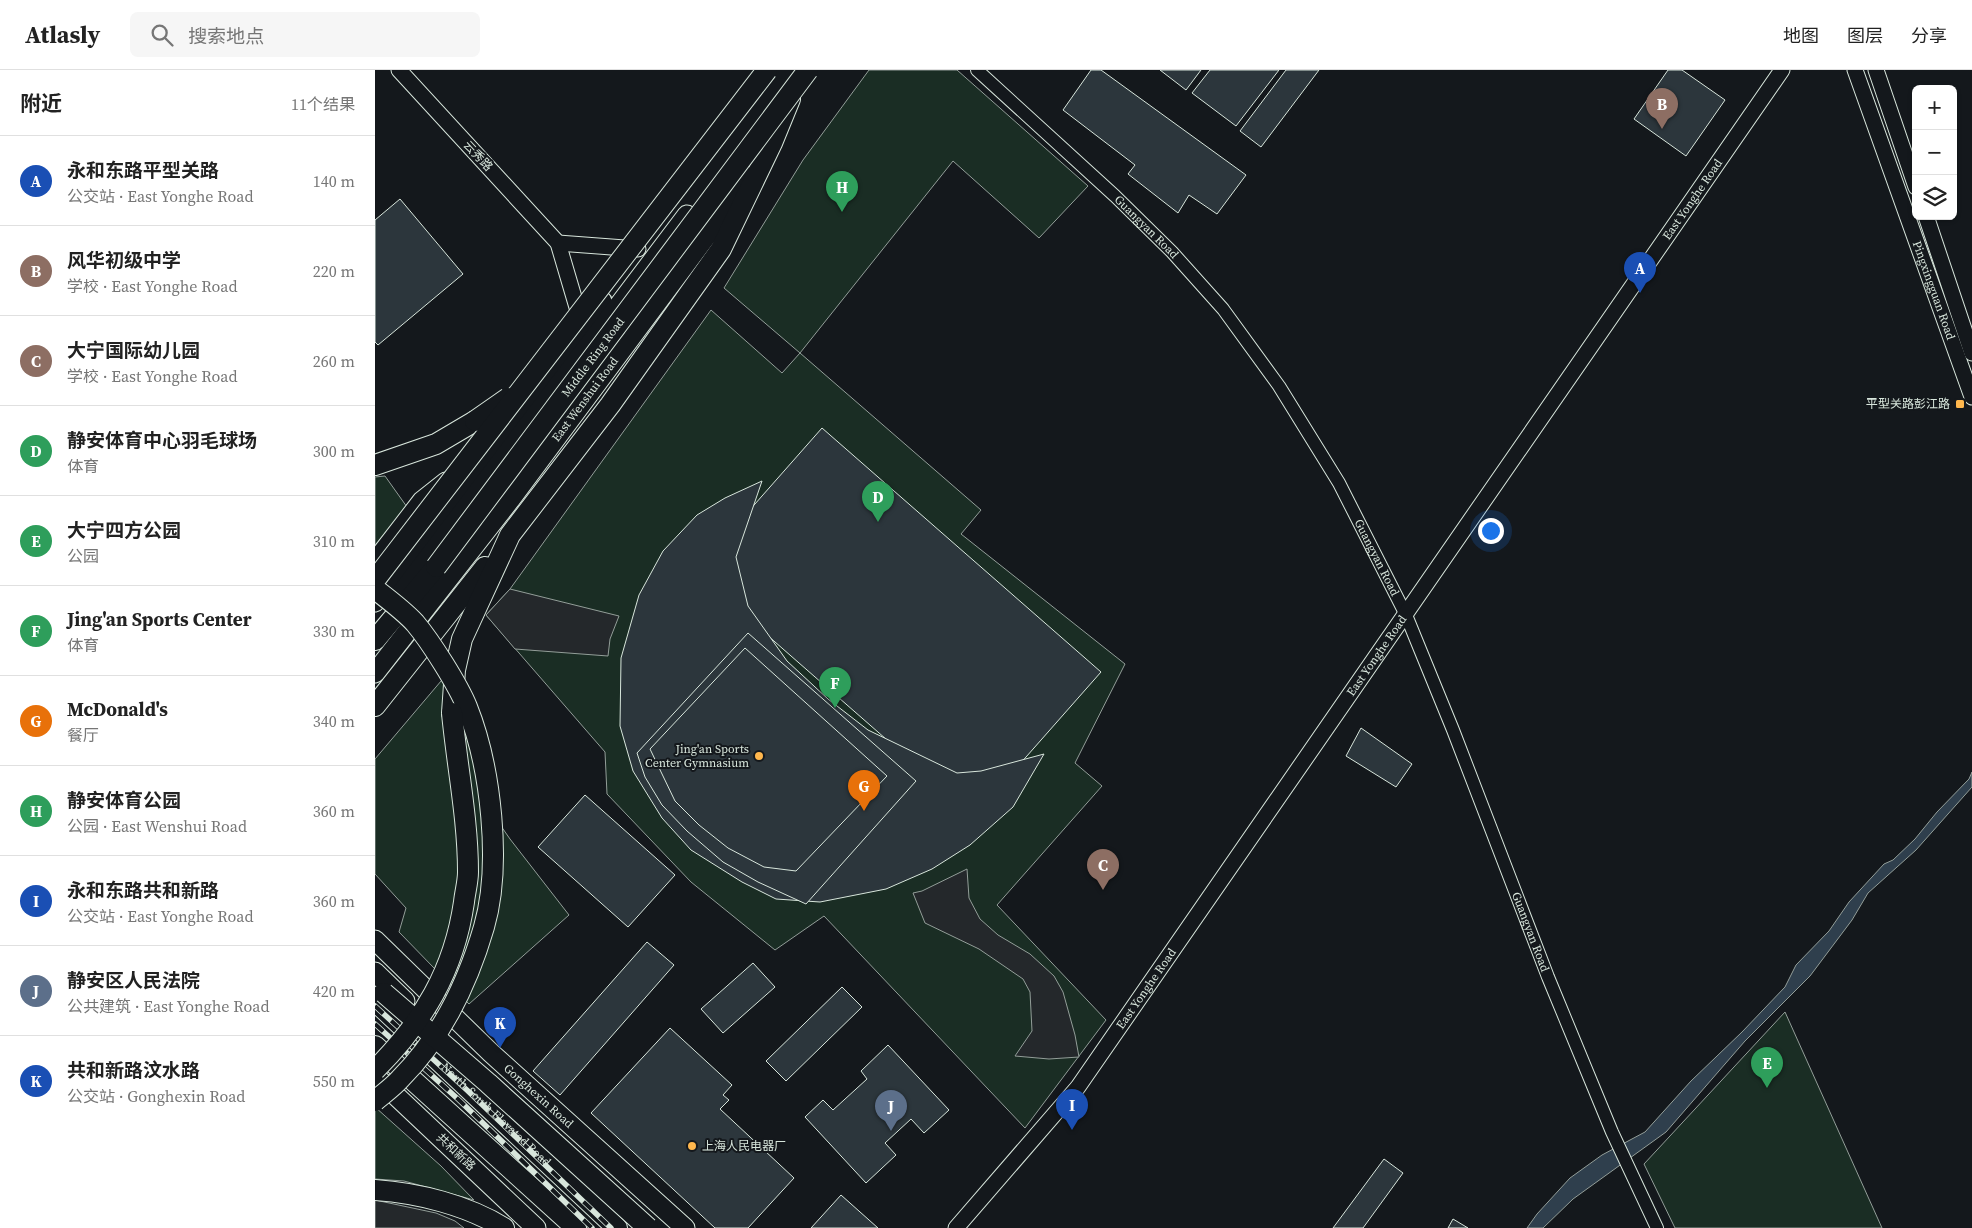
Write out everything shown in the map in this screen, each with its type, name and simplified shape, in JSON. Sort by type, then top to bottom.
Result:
[{"type":"highway","points":[[375,580],[767,70]]},
{"type":"highway","name":"Middle Ring Road","points":[[375,640],[436,567],[796,78],[808,70]]},
{"type":"highway","points":[[375,706],[610,405],[721,250],[772,143],[796,78]]},
{"type":"highway","points":[[375,465],[436,444],[475,421],[509,397],[707,143],[743,103]]},
{"type":"highway","points":[[375,1070],[399,1046],[427,1006],[448,965],[461,923],[468,874],[467,828],[452,713],[455,670],[462,638],[510,535]]},
{"type":"highway","points":[[375,589],[415,623],[467,706],[479,744],[488,790],[493,842],[491,888],[485,926],[471,966],[452,1006],[431,1042],[401,1078],[375,1101]]},
{"type":"highway","points":[[375,984],[648,1228]]},
{"type":"highway","name":"North-South Elevated Road","points":[[375,1001],[617,1228]]},
{"type":"highway","points":[[375,1046],[576,1228]]},
{"type":"highway","points":[[375,1063],[557,1228]]},
{"type":"highway","points":[[375,1190],[394,1191],[444,1203],[491,1220],[504,1228]]},
{"type":"main road","points":[[375,602],[695,179],[775,70]]},
{"type":"main road","name":"East Wenshui Road","points":[[375,628],[767,108],[796,78]]},
{"type":"main road","name":"East Wenshui Road","points":[[375,673],[510,500],[714,226],[767,108]]},
{"type":"main road","points":[[375,562],[421,501],[494,444]]},
{"type":"main road","name":"Gonghexin Road","points":[[375,940],[471,1033],[685,1228]]},
{"type":"main road","name":"Gonghexin Road","points":[[375,972],[643,1228]]},
{"type":"main road","points":[[467,1060],[471,1033]]},
{"type":"main road","points":[[375,1056],[503,1163],[571,1228]]},
{"type":"main road","name":"共和新路","points":[[375,1076],[536,1228]]},
{"type":"main road","points":[[549,1138],[583,1136]]},
{"type":"street","name":"云秀路","points":[[399,70],[558,243]]},
{"type":"street","name":"Guangyan Road","points":[[977,70],[1115,196],[1172,252],[1223,309],[1279,386],[1334,475],[1406,615],[1453,730],[1548,977],[1612,1132],[1657,1228]]},
{"type":"street","name":"East Yonghe Road","points":[[956,1228],[1079,1087],[1406,615],[1451,546],[1782,70]]},
{"type":"street","name":"Pingxingguan Road","points":[[1855,70],[1972,397]]},
{"type":"street","points":[[1876,70],[1912,175]]},
{"type":"street","name":"Pingxingguan Road","points":[[1927,220],[1972,353]]},
{"type":"street","points":[[582,327],[558,243],[641,249]]},
{"type":"green space","points":[[869,70],[957,70],[1088,186],[1039,238],[953,161],[800,353],[724,288],[803,160]]},
{"type":"green space","points":[[711,310],[782,373],[800,353],[981,510],[961,534],[1125,664],[1075,763],[1102,786],[997,905],[1106,1020],[1025,1128],[824,916],[775,950],[691,882],[607,794],[605,752],[486,615],[510,589]]},
{"type":"green space","points":[[385,476],[407,507],[375,546],[375,477]]},
{"type":"green space","points":[[447,674],[454,690],[487,806],[569,915],[469,1004],[399,932],[406,908],[375,874],[375,759]]},
{"type":"green space","points":[[1785,1012],[1882,1228],[1675,1228],[1644,1164]]},
{"type":"green space","points":[[375,1107],[441,1166],[474,1200],[404,1181],[375,1179]]},
{"type":"shaded area","points":[[510,589],[619,616],[610,639],[608,656],[515,649],[486,615]]},
{"type":"shaded area","points":[[967,869],[969,898],[980,919],[998,935],[1030,954],[1054,976],[1063,992],[1079,1057],[1049,1059],[1015,1056],[1032,1031],[1030,992],[1023,979],[979,949],[925,923],[913,893],[922,891]]},
{"type":"shaded area","points":[[375,1200],[436,1213],[455,1221],[464,1228],[375,1228]]},
{"type":"water","points":[[1972,772],[1972,787],[1916,850],[1868,893],[1852,920],[1810,976],[1745,1041],[1666,1132],[1573,1199],[1543,1228],[1527,1228],[1537,1214],[1570,1178],[1602,1155],[1645,1132],[1691,1081],[1785,987],[1796,965],[1829,931],[1849,902],[1884,864],[1893,860],[1915,839],[1937,812],[1969,779]]},
{"type":"building","points":[[1091,70],[1101,70],[1246,175],[1217,214],[1189,195],[1178,213],[1128,174],[1135,165],[1063,110]]},
{"type":"building","points":[[1160,70],[1201,70],[1186,90]]},
{"type":"building","points":[[1210,70],[1279,70],[1236,126],[1192,93]]},
{"type":"building","points":[[1286,70],[1319,70],[1261,147],[1240,131]]},
{"type":"building","points":[[1668,70],[1682,70],[1725,100],[1686,156],[1634,119]]},
{"type":"building","points":[[400,199],[463,274],[378,345],[375,342],[375,220]]},
{"type":"building","points":[[822,428],[1101,672],[974,816],[695,572]]},
{"type":"building","points":[[762,481],[736,557],[748,606],[787,661],[828,699],[868,730],[957,773],[981,771],[1044,754],[1013,807],[970,845],[932,869],[886,889],[820,902],[776,899],[742,882],[691,850],[662,818],[633,771],[620,726],[621,658],[639,595],[663,551],[697,515],[725,498]]},
{"type":"building","name":"Jing'an Sports Center Gymnasium","points":[[748,633],[916,781],[806,904],[758,882],[723,862],[687,831],[662,805],[645,777],[637,753]]},
{"type":"building","name":"Jing'an Sports Center Gymnasium","points":[[745,648],[887,776],[796,871],[764,867],[728,848],[699,825],[675,801],[650,749]]},
{"type":"building","points":[[1361,728],[1412,764],[1396,787],[1346,756]]},
{"type":"building","points":[[585,795],[675,875],[628,927],[538,847]]},
{"type":"building","points":[[647,942],[674,965],[560,1095],[533,1071]]},
{"type":"building","points":[[753,963],[775,987],[723,1033],[701,1009]]},
{"type":"building","points":[[842,987],[862,1007],[786,1081],[766,1061]]},
{"type":"building","name":"上海人民电器厂","points":[[670,1028],[732,1085],[723,1095],[729,1100],[720,1109],[794,1178],[748,1228],[715,1228],[591,1113]]},
{"type":"building","points":[[888,1045],[949,1110],[924,1133],[911,1119],[885,1143],[896,1155],[866,1183],[805,1117],[823,1100],[833,1110],[867,1079],[861,1071]]},
{"type":"building","points":[[1384,1159],[1403,1173],[1363,1228],[1333,1228]]},
{"type":"building","points":[[841,1195],[878,1228],[811,1228]]},
{"type":"building","points":[[1453,1219],[1468,1228],[1448,1228]]},
{"type":"railway","points":[[375,1006],[468,1091],[611,1228]]},
{"type":"railway","points":[[375,1024],[459,1100],[592,1228]]},
{"type":"place","name":"风华初级中学","points":[[1662,129]]},
{"type":"place","name":"静安体育公园","points":[[842,212]]},
{"type":"place","name":"永和东路平型关路","points":[[1640,293]]},
{"type":"place","name":"平型关路彭江路","points":[[1960,404]]},
{"type":"place","name":"静安体育中心羽毛球场","points":[[878,522]]},
{"type":"place","name":"Jing'an Sports Center","points":[[835,708]]},
{"type":"place","name":"Jing'an Sports Center Gymnasium","points":[[759,756]]},
{"type":"place","name":"McDonald's","points":[[864,811]]},
{"type":"place","name":"大宁国际幼儿园","points":[[1103,890]]},
{"type":"place","name":"共和新路汶水路","points":[[500,1048]]},
{"type":"place","name":"大宁四方公园","points":[[1767,1088]]},
{"type":"place","name":"永和东路共和新路","points":[[1072,1130]]},
{"type":"place","name":"静安区人民法院","points":[[891,1131]]},
{"type":"place","name":"上海人民电器厂","points":[[692,1146]]}]
